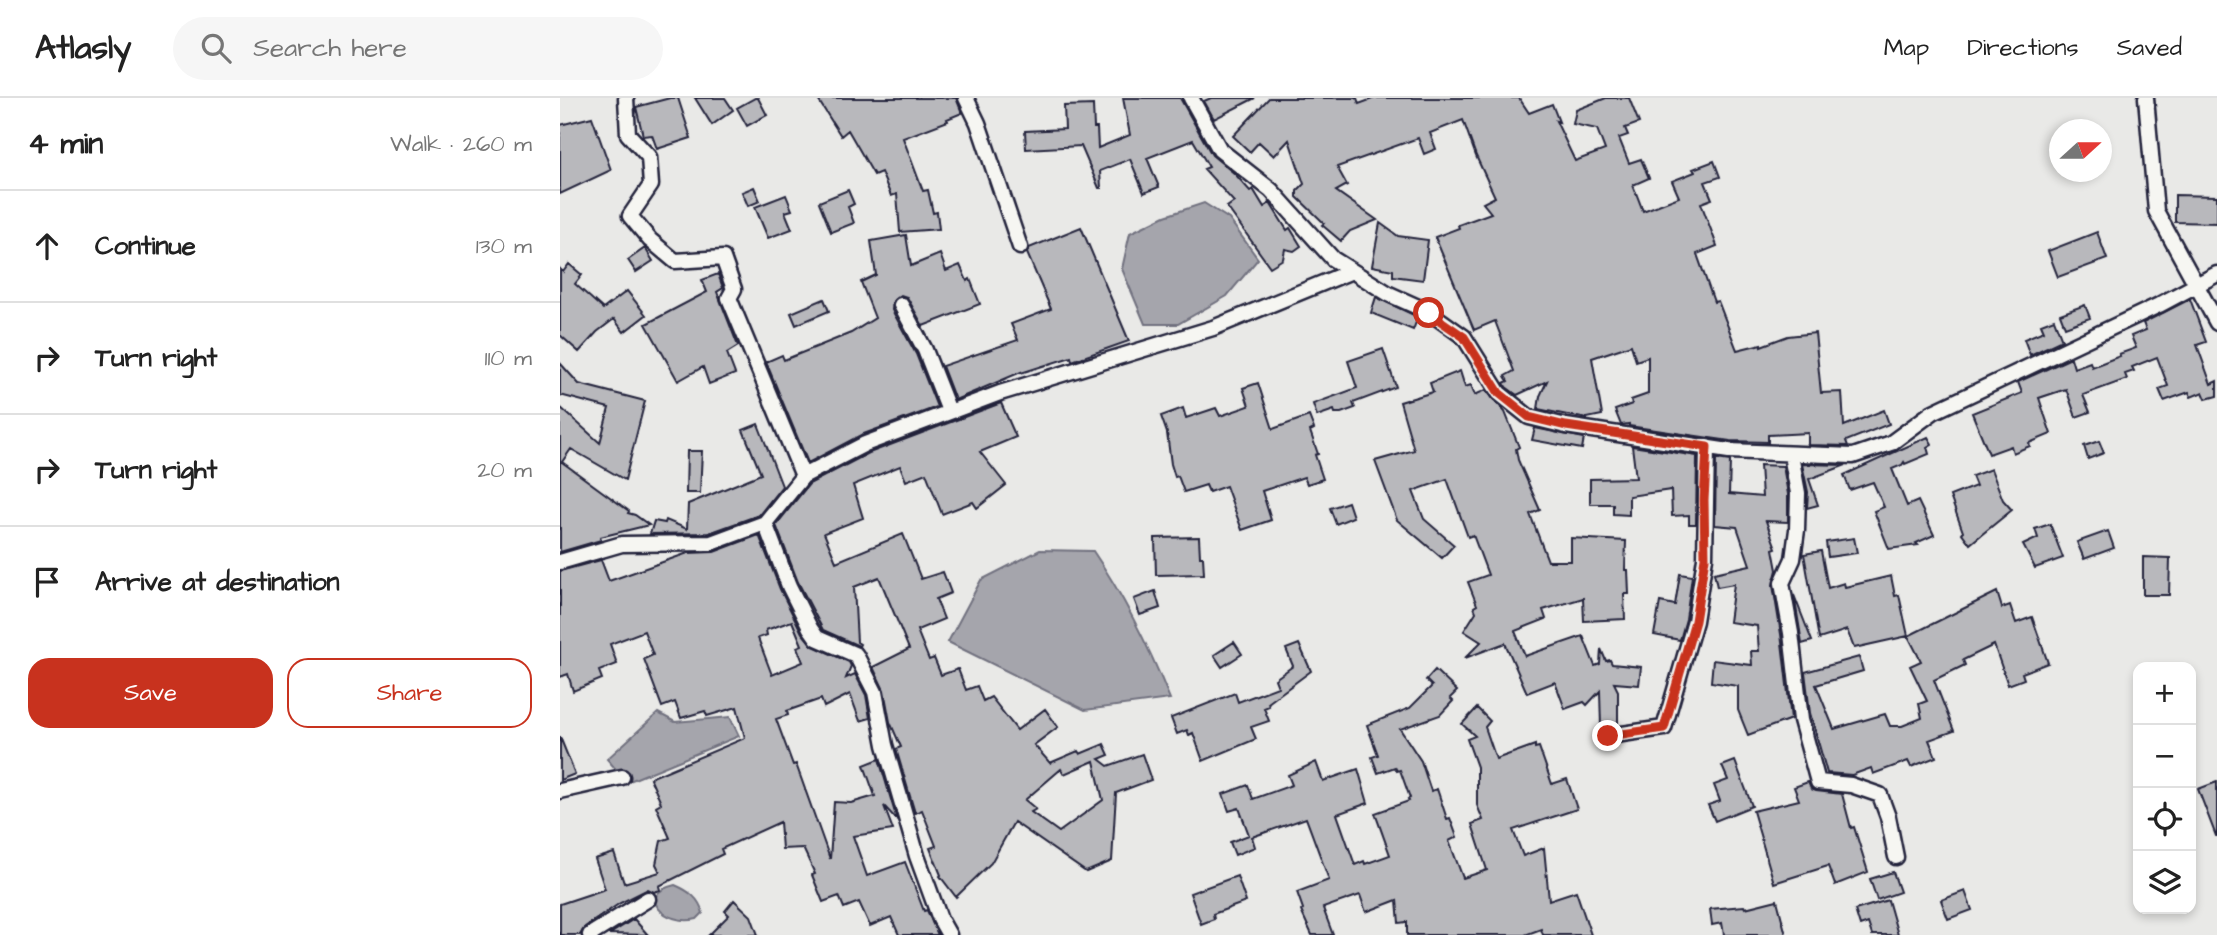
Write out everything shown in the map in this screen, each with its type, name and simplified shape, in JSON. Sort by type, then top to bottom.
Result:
[{"type":"street","points":[[626,98],[628,134],[649,158],[651,185],[630,216],[650,240],[675,261],[723,258],[734,289],[729,298],[803,476]]},
{"type":"street","points":[[966,98],[978,122],[1020,247]]},
{"type":"street","points":[[1191,98],[1220,150],[1271,190],[1333,260],[1389,294],[1429,313],[1464,337],[1499,393],[1529,417],[1566,426],[1707,447],[1791,455],[1853,456],[1891,443],[1933,412],[2217,274]]},
{"type":"street","points":[[2146,98],[2156,211],[2194,286],[2217,323]]},
{"type":"street","points":[[560,562],[622,544],[711,543],[765,523],[803,476],[864,444],[1013,389],[1213,328],[1352,271]]},
{"type":"street","points":[[901,305],[925,350],[949,411]]},
{"type":"street","points":[[1608,736],[1664,728],[1695,621],[1703,570],[1707,447]]},
{"type":"street","points":[[1791,455],[1798,493],[1797,530],[1793,559],[1782,583],[1801,720],[1818,782],[1851,785],[1880,795],[1896,857]]},
{"type":"street","points":[[765,523],[789,586],[810,628],[817,638],[856,655],[876,692],[885,745],[916,856],[940,919],[949,935]]},
{"type":"street","points":[[560,791],[622,777]]},
{"type":"street","points":[[590,935],[648,899]]},
{"type":"shaded area","points":[[1204,203],[1229,219],[1258,259],[1227,296],[1178,324],[1145,324],[1122,269],[1130,233],[1165,216]]},
{"type":"shaded area","points":[[1040,550],[1093,551],[1136,623],[1170,699],[1085,710],[948,642],[981,580]]},
{"type":"shaded area","points":[[658,713],[675,722],[730,717],[739,736],[627,782],[607,759]]},
{"type":"shaded area","points":[[675,885],[699,903],[703,913],[697,919],[674,918],[659,908],[657,895],[663,889]]},
{"type":"building","points":[[678,98],[691,138],[657,149],[652,135],[643,136],[636,107]]},
{"type":"building","points":[[695,98],[725,98],[733,110],[712,125]]},
{"type":"building","points":[[758,98],[767,115],[747,126],[737,108]]},
{"type":"building","points":[[817,98],[956,98],[962,113],[903,138],[923,191],[928,190],[933,213],[937,212],[939,229],[900,232],[897,194],[891,196],[881,172],[874,175],[848,130],[841,136]]},
{"type":"building","points":[[1123,98],[1180,98],[1212,155],[1250,191],[1253,189],[1264,207],[1270,203],[1301,246],[1294,251],[1285,249],[1283,259],[1270,267],[1227,207],[1234,202],[1204,169],[1209,167],[1193,140],[1147,158],[1159,187],[1144,193],[1130,159],[1100,171],[1099,188],[1081,146],[1026,149],[1025,131],[1065,129],[1064,106],[1093,105],[1098,148],[1130,135]]},
{"type":"building","points":[[1211,98],[1255,98],[1214,119],[1204,101]]},
{"type":"building","points":[[1269,98],[1357,98],[1359,104],[1375,98],[1519,98],[1529,113],[1552,104],[1559,122],[1556,121],[1575,161],[1605,150],[1597,129],[1573,124],[1576,110],[1606,98],[1629,98],[1639,123],[1625,128],[1628,135],[1619,138],[1629,163],[1641,159],[1649,178],[1633,185],[1643,211],[1679,197],[1672,181],[1714,161],[1720,177],[1705,182],[1712,199],[1701,203],[1717,246],[1697,254],[1714,302],[1718,301],[1737,350],[1761,346],[1788,336],[1815,333],[1821,393],[1842,392],[1844,426],[1884,410],[1889,424],[1846,441],[1848,446],[1808,445],[1808,433],[1768,435],[1768,442],[1730,441],[1629,424],[1621,425],[1615,410],[1648,394],[1648,357],[1636,361],[1631,345],[1592,358],[1602,415],[1587,419],[1538,409],[1547,381],[1517,395],[1506,387],[1504,383],[1508,381],[1505,376],[1514,371],[1495,321],[1474,330],[1435,237],[1491,213],[1483,203],[1495,197],[1463,120],[1430,133],[1436,149],[1424,154],[1418,138],[1337,167],[1347,185],[1336,191],[1377,220],[1350,231],[1341,241],[1322,225],[1324,223],[1297,197],[1297,191],[1304,184],[1289,140],[1274,156],[1259,142],[1250,152],[1233,136]]},
{"type":"building","points":[[592,117],[611,170],[560,194],[560,125]]},
{"type":"building","points":[[754,187],[760,201],[748,206],[742,192]]},
{"type":"building","points":[[848,190],[854,204],[848,207],[854,223],[831,232],[819,202]]},
{"type":"building","points":[[786,195],[792,210],[785,212],[792,229],[768,238],[755,207]]},
{"type":"building","points":[[2175,195],[2217,196],[2217,223],[2175,222]]},
{"type":"building","points":[[1380,223],[1398,236],[1428,240],[1423,280],[1393,276],[1393,270],[1372,266]]},
{"type":"building","points":[[1081,227],[1129,341],[1072,361],[1071,357],[1021,372],[955,400],[942,366],[1018,340],[1011,324],[1051,309],[1027,253],[1029,248]]},
{"type":"building","points":[[2097,232],[2107,259],[2058,277],[2048,251]]},
{"type":"building","points":[[906,235],[911,266],[940,254],[946,271],[960,265],[967,281],[970,279],[980,304],[923,326],[907,297],[901,295],[893,301],[892,310],[916,354],[937,407],[861,435],[808,463],[766,362],[782,355],[784,360],[851,333],[875,318],[861,282],[876,275],[871,241]]},
{"type":"building","points":[[645,248],[653,261],[636,272],[628,260]]},
{"type":"building","points":[[569,264],[582,275],[575,284],[603,309],[627,291],[646,315],[624,332],[614,319],[597,332],[579,352],[560,335],[560,269],[563,272]]},
{"type":"building","points":[[718,274],[723,288],[717,292],[738,346],[727,353],[735,374],[709,384],[703,367],[678,381],[646,324],[707,292],[702,280]]},
{"type":"building","points":[[1376,297],[1418,317],[1413,330],[1371,313]]},
{"type":"building","points":[[824,299],[829,311],[796,325],[791,313]]},
{"type":"building","points":[[2190,299],[2206,342],[2197,345],[2211,384],[2217,381],[2217,396],[2206,399],[2203,392],[2191,397],[2189,392],[2164,401],[2159,389],[2168,386],[2157,357],[2132,367],[2134,371],[2125,374],[2127,379],[2083,395],[2090,412],[2076,417],[2066,389],[2039,398],[2051,434],[2013,453],[2011,446],[1989,454],[1972,413],[2022,393],[2018,382],[2071,358],[2074,368],[2090,362],[2092,367],[2136,348],[2131,336],[2146,330],[2143,323]]},
{"type":"building","points":[[2085,305],[2090,318],[2065,327],[2060,314]]},
{"type":"building","points":[[2054,319],[2062,340],[2030,355],[2024,339],[2044,331],[2041,324]]},
{"type":"building","points":[[1383,349],[1396,387],[1353,403],[1355,408],[1341,413],[1335,413],[1334,410],[1317,416],[1313,404],[1357,388],[1348,361]]},
{"type":"building","points":[[560,363],[579,384],[645,401],[625,480],[571,449],[562,462],[629,511],[628,513],[649,525],[600,537],[601,540],[560,552],[560,407],[600,443],[609,408],[560,395]]},
{"type":"building","points":[[1460,371],[1465,387],[1471,385],[1475,395],[1486,390],[1505,412],[1519,447],[1516,449],[1518,460],[1540,510],[1530,514],[1548,561],[1571,561],[1571,538],[1626,541],[1625,570],[1628,570],[1629,594],[1624,594],[1625,619],[1584,621],[1583,598],[1543,610],[1546,619],[1515,631],[1525,656],[1583,636],[1595,666],[1600,664],[1601,649],[1606,661],[1610,660],[1612,664],[1641,667],[1639,685],[1614,683],[1618,691],[1618,725],[1601,727],[1600,691],[1587,705],[1584,702],[1565,709],[1555,682],[1527,693],[1505,643],[1465,658],[1481,642],[1464,631],[1476,612],[1474,607],[1477,605],[1468,582],[1488,575],[1473,535],[1468,537],[1447,479],[1413,491],[1424,519],[1454,545],[1442,558],[1397,520],[1375,461],[1414,450],[1400,402],[1433,392],[1430,383]]},
{"type":"building","points":[[1258,383],[1273,429],[1309,416],[1314,429],[1310,431],[1318,454],[1315,455],[1323,479],[1307,484],[1304,477],[1262,491],[1271,520],[1242,530],[1226,486],[1209,492],[1206,485],[1184,492],[1171,464],[1167,433],[1161,416],[1183,408],[1186,418],[1216,408],[1220,416],[1249,406],[1243,388]]},
{"type":"building","points":[[1001,403],[1016,437],[980,452],[1006,485],[977,508],[973,502],[942,514],[926,473],[906,481],[900,466],[853,485],[863,518],[824,533],[836,562],[903,534],[921,579],[943,572],[951,593],[936,599],[944,619],[917,630],[929,660],[934,658],[941,675],[958,669],[966,690],[977,686],[983,701],[991,697],[1017,730],[1045,709],[1058,727],[1034,745],[1050,763],[1104,744],[1109,755],[1099,759],[1108,766],[1142,754],[1151,780],[1116,793],[1112,861],[1086,872],[1014,822],[991,863],[956,897],[940,876],[930,848],[936,846],[922,810],[915,813],[896,749],[901,747],[890,722],[884,690],[873,667],[909,649],[879,577],[854,587],[859,646],[823,630],[798,582],[776,525],[809,484],[869,453]],"holes":[[[1094,761],[1103,800],[1059,832],[1031,812],[1036,809],[1025,800],[1061,769],[1064,774]]]},
{"type":"building","points":[[758,424],[782,486],[759,515],[709,533],[650,534],[654,521],[665,523],[666,520],[687,529],[688,504],[761,474],[743,430]]},
{"type":"building","points":[[1535,428],[1584,438],[1582,449],[1532,440]]},
{"type":"building","points":[[1928,437],[1932,444],[1927,447],[1929,454],[1892,469],[1907,506],[1918,501],[1934,535],[1916,543],[1918,545],[1889,549],[1874,511],[1884,507],[1873,482],[1850,490],[1844,475]]},
{"type":"building","points":[[2099,441],[2104,453],[2088,459],[2084,446]]},
{"type":"building","points":[[1632,446],[1697,456],[1696,524],[1689,524],[1689,515],[1672,516],[1671,490],[1629,496],[1629,515],[1613,514],[1613,504],[1590,504],[1590,479],[1636,478]]},
{"type":"building","points":[[687,451],[702,451],[700,493],[686,493]]},
{"type":"building","points":[[1716,459],[1730,461],[1729,494],[1762,497],[1760,465],[1783,466],[1788,494],[1788,522],[1766,521],[1776,548],[1773,549],[1777,570],[1773,585],[1791,719],[1748,735],[1738,710],[1738,686],[1711,682],[1713,660],[1752,665],[1751,651],[1759,651],[1757,626],[1729,622],[1734,584],[1717,587],[1714,573],[1750,565],[1737,527],[1715,525]]},
{"type":"building","points":[[1802,464],[1846,465],[1809,479],[1818,505],[1807,508],[1808,492]]},
{"type":"building","points":[[1991,469],[2003,500],[2012,510],[1970,544],[1962,533],[1950,496],[1976,486],[1972,476]]},
{"type":"building","points":[[1348,502],[1353,517],[1336,524],[1330,508]]},
{"type":"building","points":[[2050,524],[2063,558],[2035,568],[2023,545],[2038,538],[2035,529]]},
{"type":"building","points":[[2108,531],[2114,548],[2084,559],[2077,542]]},
{"type":"building","points":[[759,535],[780,589],[802,633],[813,646],[849,662],[851,666],[846,678],[855,674],[866,695],[870,718],[860,721],[850,694],[824,707],[821,699],[787,711],[788,715],[776,719],[793,765],[796,764],[830,859],[834,802],[851,803],[875,796],[864,765],[879,759],[897,820],[884,806],[893,830],[853,836],[867,876],[905,862],[924,911],[927,910],[938,935],[899,935],[891,917],[870,926],[859,902],[844,908],[839,896],[823,902],[812,875],[815,874],[803,848],[782,849],[780,822],[721,849],[723,854],[659,886],[660,890],[654,892],[648,889],[620,903],[585,927],[580,935],[560,935],[560,904],[605,889],[595,859],[614,853],[624,883],[660,872],[656,864],[661,841],[670,838],[656,806],[661,803],[650,778],[745,738],[737,707],[707,716],[705,711],[681,718],[675,702],[662,707],[644,659],[653,655],[644,631],[610,644],[617,664],[599,671],[602,679],[573,691],[568,674],[560,677],[560,571],[601,560],[609,581],[688,553],[714,552]],"holes":[[[792,621],[802,645],[797,647],[803,662],[772,675],[758,638],[767,635],[766,630]]]},
{"type":"building","points":[[1199,537],[1204,574],[1156,575],[1155,538]]},
{"type":"building","points":[[1854,538],[1857,553],[1828,557],[1826,542]]},
{"type":"building","points":[[1821,551],[1828,588],[1844,583],[1845,587],[1891,576],[1895,596],[1899,595],[1908,636],[1854,648],[1847,630],[1819,639],[1804,554]]},
{"type":"building","points":[[2143,557],[2170,558],[2169,595],[2143,595]]},
{"type":"building","points":[[1680,574],[1692,576],[1680,640],[1654,635],[1660,602],[1675,605]]},
{"type":"building","points":[[1155,591],[1160,608],[1140,615],[1134,599]]},
{"type":"building","points":[[1997,592],[2002,608],[2010,605],[2016,623],[2032,617],[2048,663],[2022,673],[2024,679],[2008,685],[1994,645],[1963,660],[1965,665],[1934,680],[1954,731],[1929,740],[1936,757],[1911,767],[1908,761],[1873,774],[1871,768],[1852,775],[1827,773],[1810,713],[1805,672],[1859,657],[1863,671],[1816,685],[1834,729],[1885,714],[1890,726],[1902,726],[1922,718],[1919,704],[1927,701],[1910,666],[1921,661],[1908,636]]},
{"type":"building","points":[[1794,595],[1812,641],[1802,644],[1800,631]]},
{"type":"building","points":[[1234,642],[1242,654],[1222,667],[1214,655]]},
{"type":"building","points":[[1299,644],[1311,671],[1268,703],[1269,706],[1264,708],[1269,721],[1251,727],[1256,739],[1203,761],[1193,733],[1189,735],[1187,730],[1177,734],[1171,718],[1235,693],[1238,702],[1278,687],[1275,679],[1293,666],[1286,649]]},
{"type":"building","points":[[1435,670],[1457,691],[1450,698],[1453,701],[1440,715],[1400,729],[1421,761],[1431,791],[1437,789],[1447,819],[1450,818],[1457,837],[1449,841],[1463,878],[1487,870],[1472,824],[1483,820],[1477,805],[1477,767],[1467,739],[1475,736],[1462,724],[1477,708],[1490,721],[1485,727],[1496,759],[1535,745],[1535,748],[1539,747],[1552,784],[1567,779],[1577,809],[1513,830],[1523,856],[1544,848],[1549,900],[1576,891],[1591,935],[1543,935],[1541,929],[1525,935],[1407,935],[1407,922],[1399,923],[1397,900],[1366,912],[1360,895],[1323,908],[1333,935],[1312,935],[1301,911],[1303,909],[1297,892],[1329,880],[1306,818],[1252,837],[1255,847],[1235,855],[1230,842],[1249,835],[1239,808],[1229,811],[1223,794],[1248,785],[1253,799],[1292,785],[1288,775],[1316,762],[1323,781],[1358,769],[1368,803],[1337,814],[1355,865],[1390,855],[1375,813],[1409,801],[1410,798],[1400,770],[1397,771],[1395,767],[1378,773],[1372,757],[1378,755],[1367,725],[1410,708],[1432,686],[1426,680]]},
{"type":"building","points":[[560,737],[575,774],[560,780]]},
{"type":"building","points":[[1735,761],[1752,806],[1715,821],[1708,805],[1720,801],[1714,785],[1728,780],[1722,766]]},
{"type":"building","points":[[1808,782],[1811,789],[1816,791],[1842,794],[1851,828],[1854,827],[1868,872],[1835,885],[1828,866],[1774,883],[1753,811],[1799,800],[1794,787]]},
{"type":"building","points":[[2217,782],[2217,836],[2216,836],[2198,789]]},
{"type":"building","points":[[1893,872],[1900,892],[1877,900],[1870,879]]},
{"type":"building","points":[[1237,876],[1246,902],[1213,914],[1214,919],[1201,924],[1190,893]]},
{"type":"building","points":[[1965,891],[1972,910],[1948,919],[1941,900]]},
{"type":"building","points":[[734,900],[751,916],[758,935],[709,935],[729,915],[725,911]]},
{"type":"building","points":[[1777,900],[1786,935],[1724,935],[1722,923],[1712,925],[1710,909],[1745,908]]},
{"type":"building","points":[[1888,900],[1898,935],[1872,935],[1868,923],[1860,926],[1855,910]]},
{"type":"building","points":[[634,919],[648,935],[610,934]]},
{"type":"route","points":[[1429,313],[1464,337],[1499,393],[1529,417],[1566,426],[1707,447],[1705,558],[1695,621],[1664,728],[1608,736]]}]
